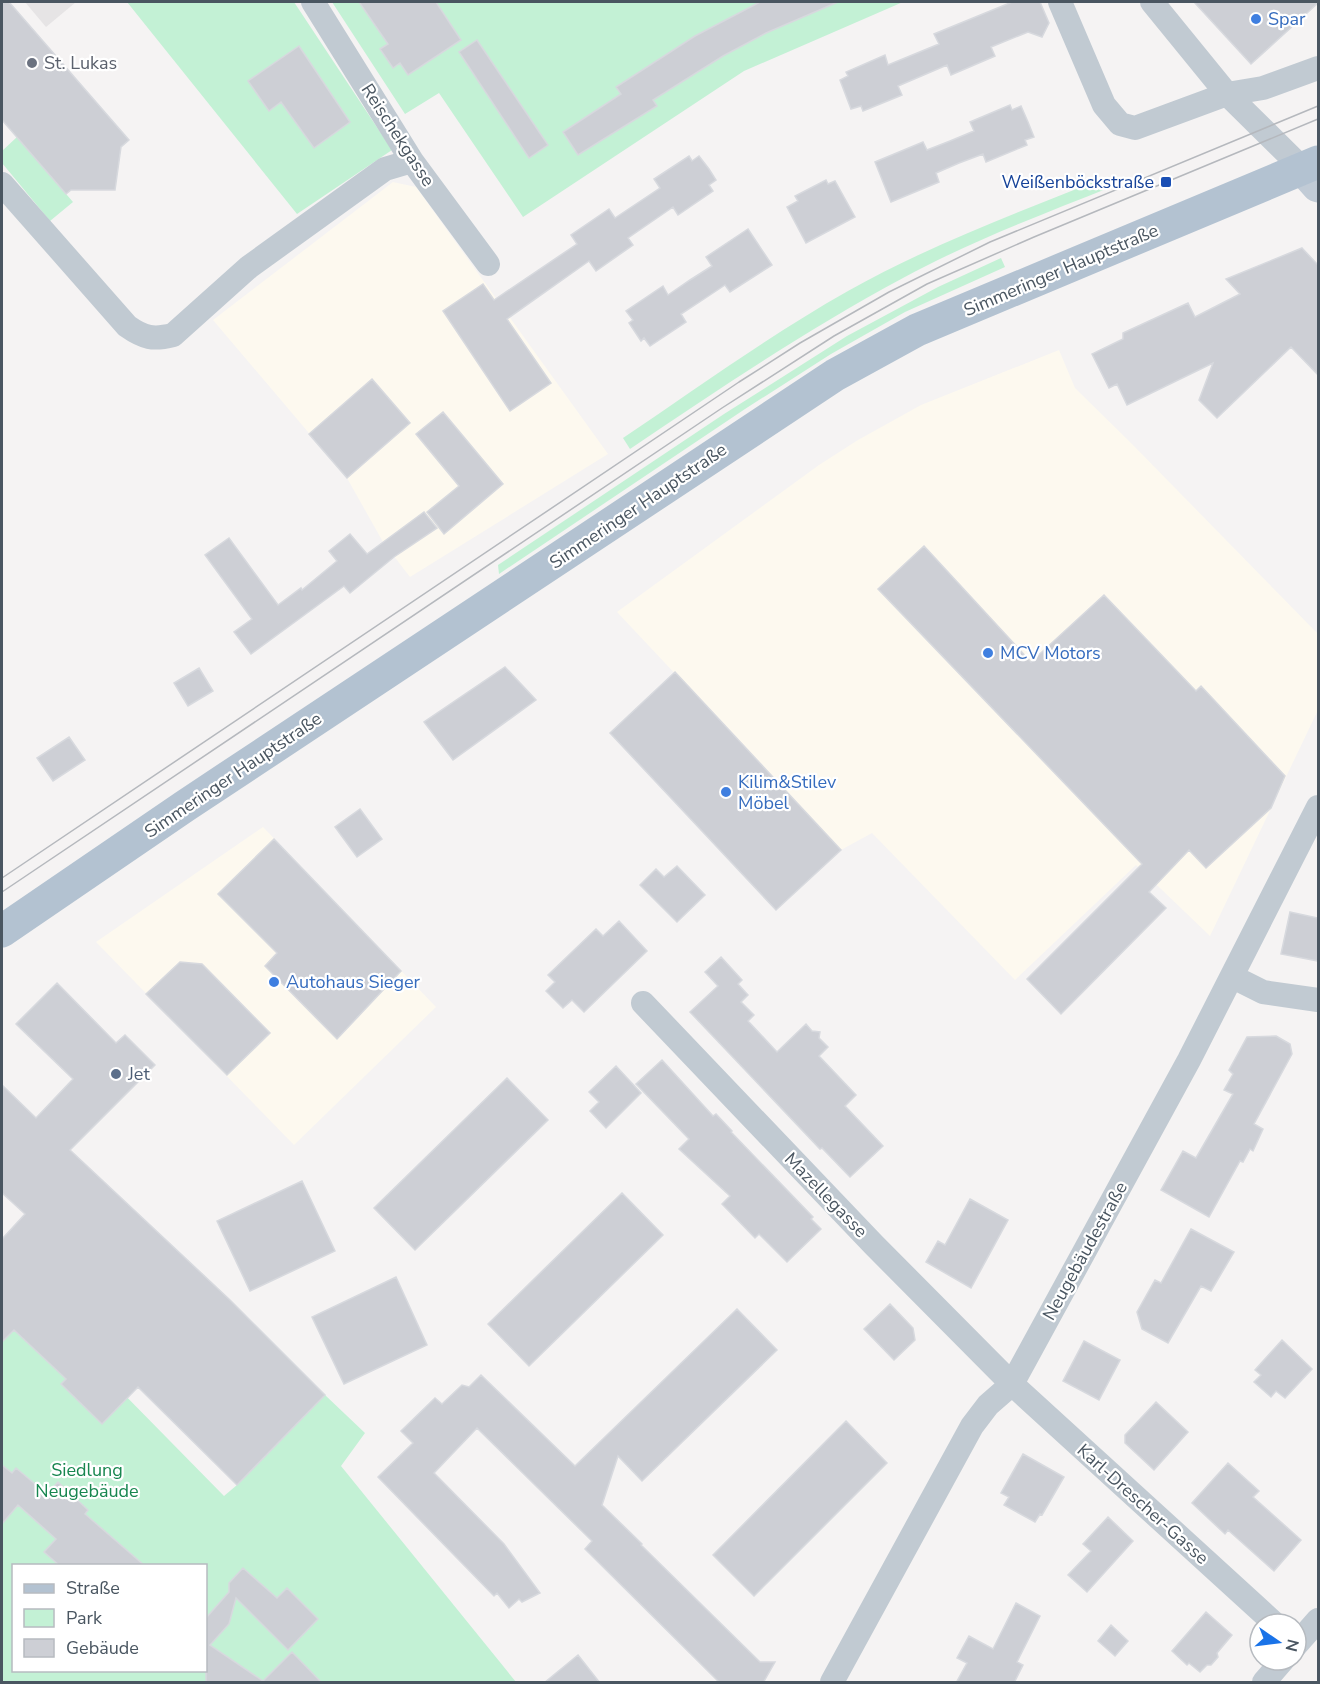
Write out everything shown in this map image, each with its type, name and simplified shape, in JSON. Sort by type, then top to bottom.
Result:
[{"type":"main road","name":"Simmeringer Hauptstraße","points":[[2,932],[185,806],[835,375],[917,330],[1313,172]]},
{"type":"street","name":"Reischekgasse","points":[[313,2],[412,161],[488,264]]},
{"type":"street","points":[[1060,2],[1104,105],[1120,124],[1135,128],[1227,94],[1263,88],[1318,68]]},
{"type":"street","points":[[1152,2],[1227,94],[1313,172]]},
{"type":"street","points":[[2,184],[127,326],[141,336],[158,339],[174,335],[249,267],[385,169],[412,161]]},
{"type":"street","name":"Neugebäudestraße","points":[[832,1683],[972,1426],[988,1406],[1012,1384],[1233,977],[1318,807]]},
{"type":"street","points":[[1233,977],[1263,992],[1318,1000]]},
{"type":"street","name":"Mazellegasse","points":[[643,1003],[874,1245],[1012,1384]]},
{"type":"street","name":"Karl-Drescher-Gasse","points":[[1012,1384],[1262,1612]]},
{"type":"shaded area","points":[[25,2],[76,2],[46,27]]},
{"type":"shaded area","points":[[393,182],[416,187],[608,454],[410,577],[383,542],[347,478],[213,320]]},
{"type":"shaded area","name":"MCV Motors","points":[[1059,350],[1075,388],[1318,634],[1318,710],[1210,936],[1136,865],[1015,980],[872,833],[841,850],[617,612],[819,465],[858,440],[921,405]]},
{"type":"shaded area","name":"Autohaus Sieger","points":[[263,827],[436,1007],[294,1145],[96,942]]},
{"type":"green space","points":[[127,2],[294,2],[392,150],[297,214]]},
{"type":"green space","points":[[332,2],[903,2],[744,71],[523,217],[439,93],[405,114]]},
{"type":"green space","points":[[17,137],[73,202],[50,221],[2,163],[2,151]]},
{"type":"green space","points":[[1099,180],[1111,187],[1005,229],[928,265],[798,339],[630,449],[623,438],[762,344],[848,291],[940,245]]},
{"type":"green space","points":[[1001,258],[1005,267],[905,312],[831,354],[499,574],[498,565],[724,414],[847,336],[938,287]]},
{"type":"green space","name":"Siedlung Neugebäude","points":[[2,1270],[224,1496],[325,1395],[365,1433],[341,1466],[516,1682],[2,1682]]},
{"type":"building","name":"St. Lukas","points":[[2,2],[9,2],[129,140],[121,147],[115,190],[71,190],[66,194],[2,120]]},
{"type":"building","points":[[359,2],[436,2],[461,40],[408,75],[400,63],[393,68],[380,49],[388,44]]},
{"type":"building","points":[[760,2],[838,2],[766,33],[723,56],[653,100],[657,106],[578,155],[563,132],[621,94],[616,87],[695,36]]},
{"type":"building","points":[[1012,2],[1040,2],[1049,23],[1042,37],[1028,32],[991,47],[995,56],[951,75],[947,65],[898,86],[902,95],[863,111],[861,106],[851,109],[840,80],[848,76],[846,72],[885,55],[888,65],[939,44],[934,34]]},
{"type":"building","points":[[1194,2],[1318,2],[1318,3],[1251,64]]},
{"type":"building","points":[[477,40],[548,145],[529,158],[459,52]]},
{"type":"building","points":[[299,46],[350,122],[314,148],[281,102],[269,111],[248,81]]},
{"type":"building","points":[[1010,105],[1012,110],[1021,106],[1028,122],[1034,137],[1025,140],[1027,145],[986,162],[983,154],[959,163],[936,173],[939,182],[891,202],[875,162],[923,142],[927,150],[974,131],[970,122]]},
{"type":"building","points":[[689,156],[692,161],[699,156],[709,169],[716,180],[709,185],[713,191],[678,215],[673,207],[628,238],[633,245],[596,271],[589,261],[507,319],[551,383],[510,411],[443,311],[483,284],[494,300],[577,244],[571,235],[609,209],[615,218],[660,188],[654,179]]},
{"type":"building","points":[[826,180],[828,184],[835,181],[855,217],[806,243],[787,207],[798,201],[795,196]]},
{"type":"building","points":[[748,229],[772,265],[730,292],[725,285],[681,314],[686,322],[650,346],[644,338],[641,341],[629,323],[633,320],[626,311],[663,286],[668,295],[712,266],[706,257]]},
{"type":"building","points":[[1302,248],[1318,265],[1318,375],[1291,347],[1217,418],[1199,400],[1213,363],[1127,405],[1117,384],[1109,388],[1092,354],[1123,339],[1123,333],[1188,303],[1195,317],[1240,294],[1226,279]]},
{"type":"building","points":[[372,379],[410,423],[347,478],[309,434]]},
{"type":"building","points":[[443,412],[503,484],[444,534],[427,512],[459,486],[416,434]]},
{"type":"building","points":[[424,512],[437,528],[394,557],[350,593],[344,586],[251,654],[234,632],[252,619],[205,555],[229,538],[278,605],[301,588],[302,590],[337,561],[329,551],[350,534],[367,554]]},
{"type":"building","points":[[924,546],[1031,662],[1104,595],[1196,691],[1201,686],[1285,776],[1271,808],[1206,868],[1189,850],[1149,892],[1166,908],[1061,1014],[1027,979],[1142,864],[878,589]]},
{"type":"building","points":[[505,667],[536,700],[453,760],[424,722]]},
{"type":"building","points":[[199,668],[213,691],[188,706],[174,683]]},
{"type":"building","name":"Kilim&Stilev Möbel","points":[[675,672],[841,850],[776,910],[610,733]]},
{"type":"building","points":[[69,737],[85,760],[53,781],[37,758]]},
{"type":"building","points":[[360,809],[382,839],[357,857],[335,827]]},
{"type":"building","points":[[274,839],[401,971],[337,1039],[265,966],[277,953],[218,894]]},
{"type":"building","points":[[677,866],[705,895],[677,922],[640,885],[656,869],[664,877]]},
{"type":"building","points":[[1290,912],[1318,918],[1318,961],[1281,954]]},
{"type":"building","points":[[619,921],[647,951],[584,1012],[572,1000],[563,1008],[546,991],[555,982],[548,975],[596,929],[603,936]]},
{"type":"building","points":[[721,957],[742,980],[738,984],[748,995],[741,1002],[754,1015],[748,1021],[777,1052],[806,1024],[812,1031],[820,1032],[819,1038],[828,1047],[819,1056],[856,1095],[845,1106],[883,1146],[850,1177],[822,1148],[820,1149],[690,1012],[718,986],[705,972]]},
{"type":"building","points":[[180,962],[202,964],[270,1033],[227,1075],[146,994]]},
{"type":"building","points":[[57,983],[116,1043],[125,1035],[155,1065],[70,1150],[230,1300],[325,1395],[237,1485],[138,1387],[102,1424],[61,1384],[66,1379],[14,1330],[2,1342],[2,1239],[25,1214],[2,1193],[2,1085],[36,1118],[73,1079],[16,1024]]},
{"type":"building","points":[[1276,1036],[1290,1044],[1292,1054],[1254,1124],[1263,1129],[1253,1151],[1250,1149],[1243,1162],[1240,1161],[1209,1217],[1161,1190],[1183,1151],[1196,1158],[1233,1094],[1224,1090],[1233,1074],[1229,1070],[1247,1037]]},
{"type":"building","points":[[662,1060],[713,1116],[716,1114],[813,1217],[811,1219],[821,1229],[787,1262],[759,1234],[755,1238],[722,1204],[730,1196],[679,1149],[689,1139],[636,1084]]},
{"type":"building","points":[[616,1066],[641,1093],[606,1128],[590,1111],[599,1102],[589,1092]]},
{"type":"building","points":[[507,1078],[548,1120],[415,1250],[374,1208]]},
{"type":"building","points":[[302,1181],[335,1251],[250,1291],[217,1221]]},
{"type":"building","points":[[622,1193],[663,1235],[529,1366],[488,1324]]},
{"type":"building","points":[[970,1199],[1008,1220],[971,1288],[926,1262],[938,1241],[945,1245]]},
{"type":"building","points":[[1191,1229],[1234,1252],[1211,1291],[1201,1286],[1168,1343],[1142,1329],[1137,1312],[1155,1280],[1161,1283]]},
{"type":"building","points":[[396,1277],[427,1345],[344,1384],[312,1317]]},
{"type":"building","points":[[890,1304],[913,1328],[915,1340],[894,1360],[864,1329]]},
{"type":"building","points":[[737,1309],[777,1350],[642,1481],[618,1456],[602,1505],[760,1662],[775,1662],[763,1683],[720,1683],[585,1549],[592,1541],[477,1428],[434,1473],[504,1544],[540,1593],[522,1602],[519,1599],[509,1608],[497,1593],[494,1596],[378,1477],[413,1443],[401,1431],[435,1398],[442,1404],[462,1385],[469,1387],[481,1375],[575,1466]]},
{"type":"building","points":[[1282,1340],[1312,1369],[1285,1398],[1276,1391],[1271,1397],[1254,1382],[1261,1375],[1255,1370]]},
{"type":"building","points":[[1084,1341],[1120,1360],[1099,1400],[1063,1381]]},
{"type":"building","points":[[1156,1402],[1188,1432],[1154,1470],[1125,1443],[1125,1435]]},
{"type":"building","points":[[846,1421],[887,1463],[754,1596],[713,1555]]},
{"type":"building","points":[[1023,1454],[1064,1477],[1042,1515],[1040,1514],[1035,1522],[1004,1505],[1009,1497],[1001,1493]]},
{"type":"building","points":[[1228,1463],[1259,1491],[1253,1497],[1301,1540],[1274,1571],[1228,1530],[1225,1534],[1192,1503]]},
{"type":"building","points":[[2,1465],[12,1473],[16,1468],[47,1494],[58,1482],[88,1510],[85,1514],[143,1564],[58,1564],[44,1552],[56,1539],[18,1505],[2,1524]]},
{"type":"building","points":[[1108,1517],[1133,1541],[1087,1592],[1068,1575],[1091,1551],[1083,1544]]},
{"type":"building","points":[[243,1568],[277,1598],[287,1588],[318,1619],[288,1650],[236,1598],[229,1624],[210,1645],[263,1681],[292,1652],[322,1683],[206,1683],[207,1617],[229,1592],[229,1583]]},
{"type":"building","points":[[1016,1603],[1040,1616],[1017,1662],[1023,1665],[1014,1683],[956,1683],[967,1663],[957,1658],[969,1636],[993,1649]]},
{"type":"building","points":[[1206,1612],[1232,1635],[1217,1653],[1218,1657],[1200,1672],[1189,1663],[1187,1665],[1172,1651]]},
{"type":"building","points":[[1111,1625],[1128,1641],[1115,1656],[1098,1641]]},
{"type":"building","points":[[578,1655],[600,1683],[544,1683]]},
{"type":"tram line","points":[[2,878],[800,343],[889,292],[990,242],[1318,106]]},
{"type":"tram line","points":[[2,892],[722,408],[834,336],[927,284],[1318,119]]},
{"type":"place","name":"Spar","points":[[1256,19]]},
{"type":"place","name":"St. Lukas","points":[[32,63]]},
{"type":"place","name":"Weißenböckstraße","points":[[1166,182]]},
{"type":"place","name":"MCV Motors","points":[[988,653]]},
{"type":"place","name":"Kilim&Stilev Möbel","points":[[726,792]]},
{"type":"place","name":"Autohaus Sieger","points":[[274,982]]},
{"type":"place","name":"Jet","points":[[116,1074]]}]
